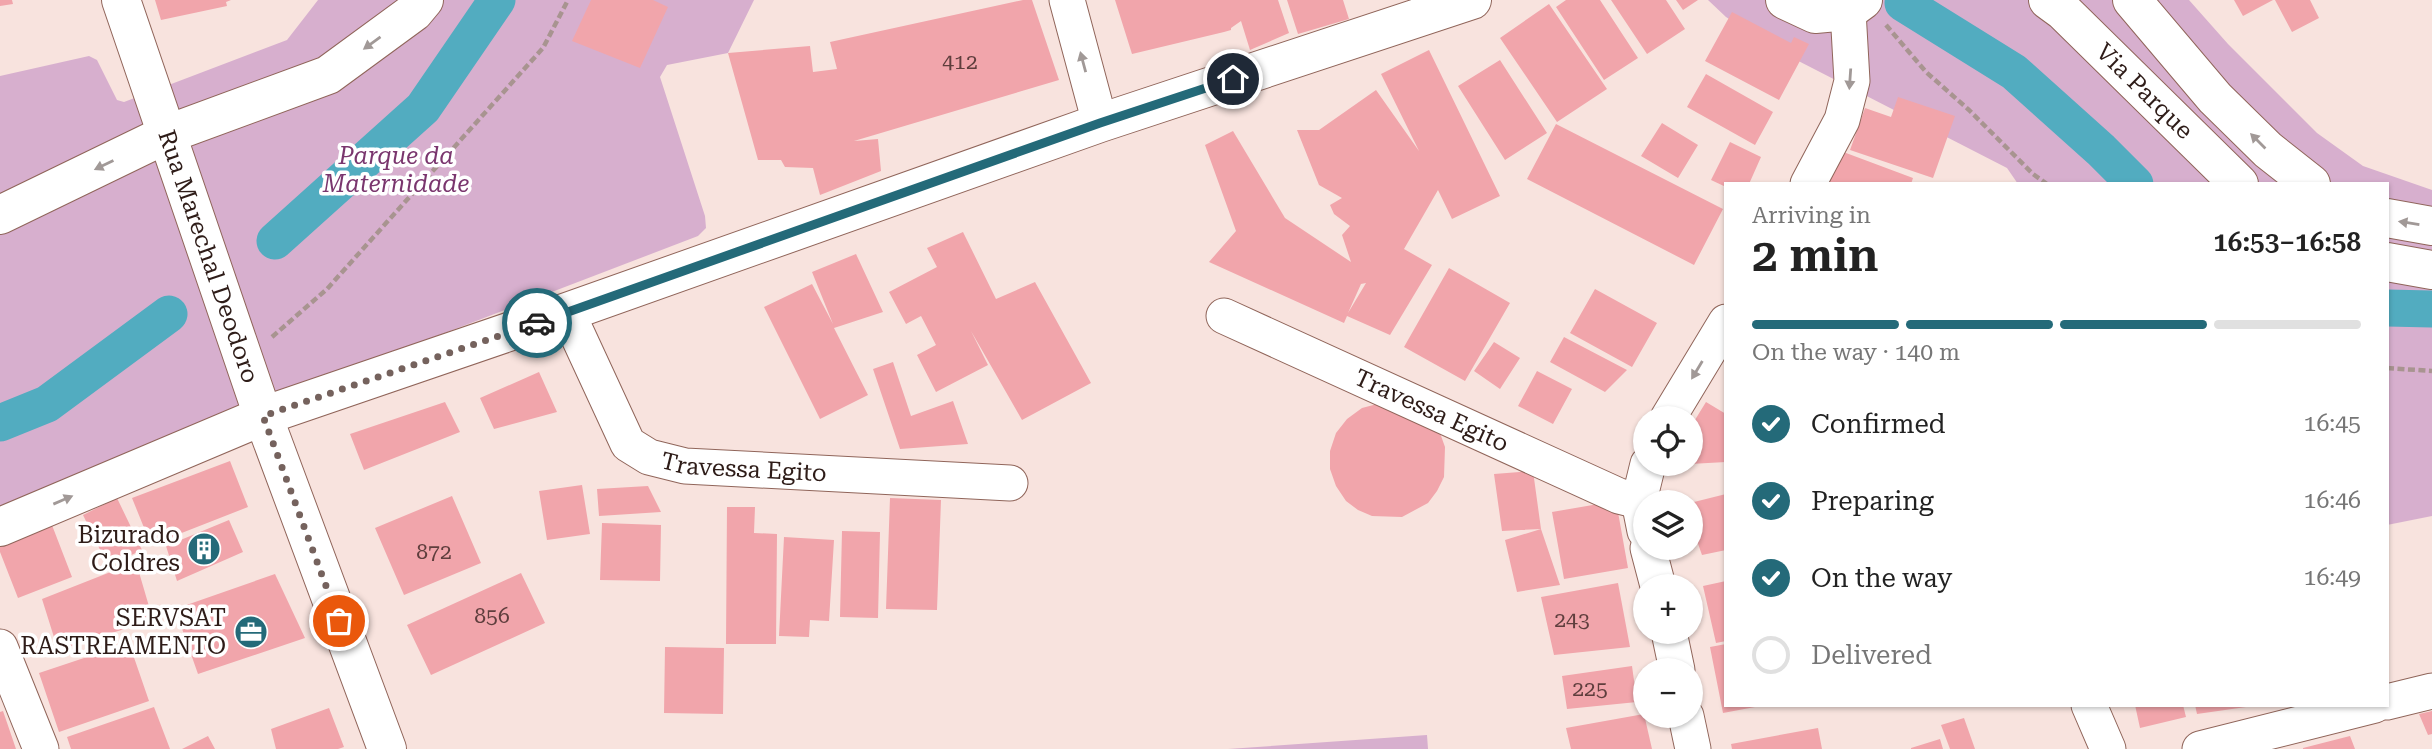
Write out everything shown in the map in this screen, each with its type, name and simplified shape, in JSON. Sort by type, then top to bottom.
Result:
[{"type":"street","name":"Rua Marechal Deodoro","points":[[121,0],[165,135],[246,359],[263,416],[387,749]]},
{"type":"street","points":[[0,215],[165,135],[328,75],[414,12],[424,0]]},
{"type":"street","points":[[1067,0],[1100,123]]},
{"type":"street","points":[[0,527],[263,416],[567,312],[1100,123],[1472,0]]},
{"type":"street","points":[[1785,0],[1815,14],[1857,5],[1852,81],[1842,120],[1809,182]]},
{"type":"street","name":"Via Parque","points":[[2048,0],[2063,11],[2237,182]]},
{"type":"street","name":"Via Parque","points":[[2132,0],[2215,98],[2268,150],[2308,182]]},
{"type":"street","points":[[2389,218],[2432,226]]},
{"type":"street","points":[[2389,262],[2432,270]]},
{"type":"street","name":"Travessa Egito","points":[[567,312],[628,444],[649,457],[685,466],[1010,483]]},
{"type":"street","name":"Travessa Egito","points":[[1224,316],[1619,496],[1633,508]]},
{"type":"street","points":[[1675,406],[1724,325]]},
{"type":"street","points":[[0,647],[41,749]]},
{"type":"street","points":[[2389,702],[2432,691]]},
{"type":"street","points":[[2090,707],[2108,749]]},
{"type":"street","points":[[2200,749],[2367,707]]},
{"type":"street","points":[[1689,728],[1693,749]]},
{"type":"path","points":[[246,359],[327,289],[363,249],[543,48],[568,0]]},
{"type":"path","points":[[1857,5],[1884,23],[1926,72],[2044,182]]},
{"type":"path","points":[[2389,368],[2432,371]]},
{"type":"green space","name":"Parque da Maternidade","points":[[318,0],[754,0],[728,53],[667,65],[660,77],[705,216],[706,228],[698,236],[218,420],[0,514],[0,76],[89,56],[97,60],[117,100],[124,102],[287,40]]},
{"type":"green space","points":[[1708,0],[2189,0],[2228,44],[2317,133],[2363,166],[2432,190],[2432,516],[2389,525],[2389,182],[2017,182],[2007,168],[1771,47],[1726,17]]},
{"type":"green space","points":[[1427,735],[1428,749],[1228,749]]},
{"type":"building","points":[[0,0],[12,0],[13,4],[0,6]]},
{"type":"building","points":[[155,0],[231,0],[226,2],[227,6],[161,20]]},
{"type":"building","points":[[591,0],[653,0],[668,7],[640,68],[572,41]]},
{"type":"building","points":[[1032,0],[1059,80],[854,141],[878,139],[881,171],[820,195],[813,168],[785,167],[781,160],[758,160],[728,53],[810,46],[813,72],[837,69],[830,42]]},
{"type":"building","points":[[1115,0],[1278,0],[1289,33],[1250,50],[1241,21],[1231,30],[1132,54]]},
{"type":"building","points":[[1287,0],[1343,0],[1349,19],[1298,34]]},
{"type":"building","points":[[1566,0],[1600,0],[1638,58],[1604,80],[1556,7]]},
{"type":"building","points":[[1611,0],[1666,0],[1685,29],[1647,54]]},
{"type":"building","points":[[1676,0],[1698,0],[1683,10]]},
{"type":"building","points":[[2234,0],[2273,0],[2243,16]]},
{"type":"building","points":[[2275,0],[2310,0],[2319,18],[2292,32]]},
{"type":"building","points":[[1549,4],[1607,89],[1557,122],[1500,38]]},
{"type":"building","points":[[1732,12],[1791,43],[1794,37],[1809,44],[1779,100],[1705,61]]},
{"type":"building","points":[[1429,50],[1500,196],[1452,219],[1438,190],[1404,249],[1432,265],[1390,335],[1347,316],[1344,323],[1209,262],[1236,231],[1205,145],[1233,131],[1285,218],[1351,262],[1342,235],[1350,226],[1334,214],[1330,205],[1342,198],[1319,185],[1297,130],[1319,130],[1376,90],[1419,151],[1381,74]],"holes":[[[1366,283],[1348,313],[1361,284]]]},
{"type":"building","points":[[1500,60],[1547,133],[1505,160],[1458,86]]},
{"type":"building","points":[[1706,74],[1773,112],[1755,145],[1687,107]]},
{"type":"building","points":[[1898,97],[1955,116],[1933,178],[1850,150],[1865,108],[1891,117]]},
{"type":"building","points":[[1662,123],[1698,145],[1678,178],[1641,156]]},
{"type":"building","points":[[1556,124],[1723,209],[1694,265],[1527,179]]},
{"type":"building","points":[[1730,142],[1761,157],[1750,182],[1724,182],[1724,186],[1711,180]]},
{"type":"building","points":[[1838,150],[1913,178],[1912,182],[1826,182]]},
{"type":"building","points":[[963,232],[996,299],[1035,282],[1091,383],[1022,420],[971,331],[988,365],[936,392],[917,355],[936,345],[921,316],[906,324],[889,292],[937,267],[927,248]]},
{"type":"building","points":[[856,254],[883,312],[834,328],[868,395],[820,419],[764,307],[812,284],[833,324],[812,272]]},
{"type":"building","points":[[1449,268],[1510,303],[1465,381],[1404,347]]},
{"type":"building","points":[[1595,289],[1657,323],[1632,367],[1570,333]]},
{"type":"building","points":[[1564,337],[1627,370],[1605,392],[1550,362]]},
{"type":"building","points":[[1494,342],[1520,358],[1500,389],[1474,371]]},
{"type":"building","points":[[893,362],[911,416],[953,401],[968,444],[900,449],[873,369]]},
{"type":"building","points":[[1537,371],[1572,389],[1553,424],[1518,406]]},
{"type":"building","points":[[539,372],[557,412],[494,429],[480,398]]},
{"type":"building","points":[[445,402],[460,432],[364,470],[350,434]]},
{"type":"building","points":[[1706,402],[1724,413],[1724,462],[1703,463],[1703,407]]},
{"type":"building","points":[[1381,403],[1440,433],[1445,447],[1444,477],[1437,491],[1428,503],[1402,517],[1372,516],[1358,510],[1346,501],[1336,486],[1330,469],[1330,451],[1336,433],[1347,419],[1362,408]]},
{"type":"building","points":[[230,461],[248,507],[151,545],[132,498]]},
{"type":"building","points":[[1533,471],[1541,529],[1502,531],[1494,474]]},
{"type":"building","points":[[582,485],[590,534],[547,540],[539,491]]},
{"type":"building","points":[[648,486],[661,512],[599,516],[597,489]]},
{"type":"building","points":[[1724,494],[1724,550],[1703,555],[1703,500]]},
{"type":"building","points":[[452,496],[481,563],[404,595],[375,528]]},
{"type":"building","points":[[117,498],[142,550],[108,566],[83,515]]},
{"type":"building","points":[[890,498],[941,500],[937,610],[886,609]]},
{"type":"building","points":[[1616,501],[1628,568],[1564,579],[1552,512]]},
{"type":"building","points":[[727,507],[755,507],[754,533],[777,534],[776,644],[726,644]]},
{"type":"building","points":[[50,520],[72,577],[18,598],[0,552],[0,539]]},
{"type":"building","name":"Bizurado Coldres","points":[[229,520],[243,552],[177,581],[166,546]]},
{"type":"building","points":[[602,523],[661,525],[660,581],[600,580]]},
{"type":"building","points":[[1541,529],[1560,585],[1517,592],[1505,540]]},
{"type":"building","points":[[842,531],[880,532],[878,618],[840,617]]},
{"type":"building","points":[[784,537],[834,540],[829,621],[810,620],[809,637],[779,636]]},
{"type":"building","points":[[136,562],[153,620],[58,650],[42,599]]},
{"type":"building","points":[[521,573],[545,623],[431,675],[407,625]]},
{"type":"building","points":[[275,574],[305,638],[198,674],[175,609]]},
{"type":"building","points":[[1724,581],[1724,641],[1716,643],[1703,586]]},
{"type":"building","points":[[1618,583],[1630,647],[1554,655],[1541,597]]},
{"type":"building","points":[[129,643],[149,701],[59,732],[39,673]]},
{"type":"building","points":[[1724,644],[1724,707],[1755,707],[1723,713],[1710,647]]},
{"type":"building","points":[[665,647],[724,648],[723,714],[664,713]]},
{"type":"building","points":[[1632,666],[1633,702],[1567,709],[1562,676]]},
{"type":"building","points":[[154,707],[170,749],[71,749],[67,737]]},
{"type":"building","points":[[2135,707],[2184,707],[2186,717],[2140,728]]},
{"type":"building","points":[[2195,707],[2246,707],[2197,714]]},
{"type":"building","points":[[329,708],[344,747],[276,749],[271,729]]},
{"type":"building","points":[[3,711],[16,749],[0,749],[0,712]]},
{"type":"building","points":[[2432,711],[2432,734],[2428,735],[2419,714]]},
{"type":"building","points":[[1633,716],[1633,728],[1647,728],[1652,749],[1571,749],[1566,728]]},
{"type":"building","points":[[1964,718],[1975,749],[1950,749],[1941,725]]},
{"type":"building","points":[[1818,728],[1822,749],[1732,749],[1731,744]]},
{"type":"building","points":[[208,736],[215,749],[182,749]]},
{"type":"building","points":[[2350,736],[2355,749],[2303,749],[2303,748]]},
{"type":"building","points":[[1940,739],[1943,749],[1911,749],[1911,748]]},
{"type":"waterway","points":[[275,241],[423,108],[497,0]]},
{"type":"waterway","points":[[1903,3],[2014,72],[2133,182]]},
{"type":"waterway","points":[[2389,308],[2432,309]]},
{"type":"waterway","points":[[0,423],[47,404],[169,314]]},
{"type":"way so far","points":[[339,621],[263,416],[537,323]]},
{"type":"place","name":"Bizurado Coldres","points":[[204,549]]},
{"type":"place","name":"SERVSAT RASTREAMENTO","points":[[251,632]]},
{"type":"route","points":[[537,323],[1100,123],[1233,79]]}]
